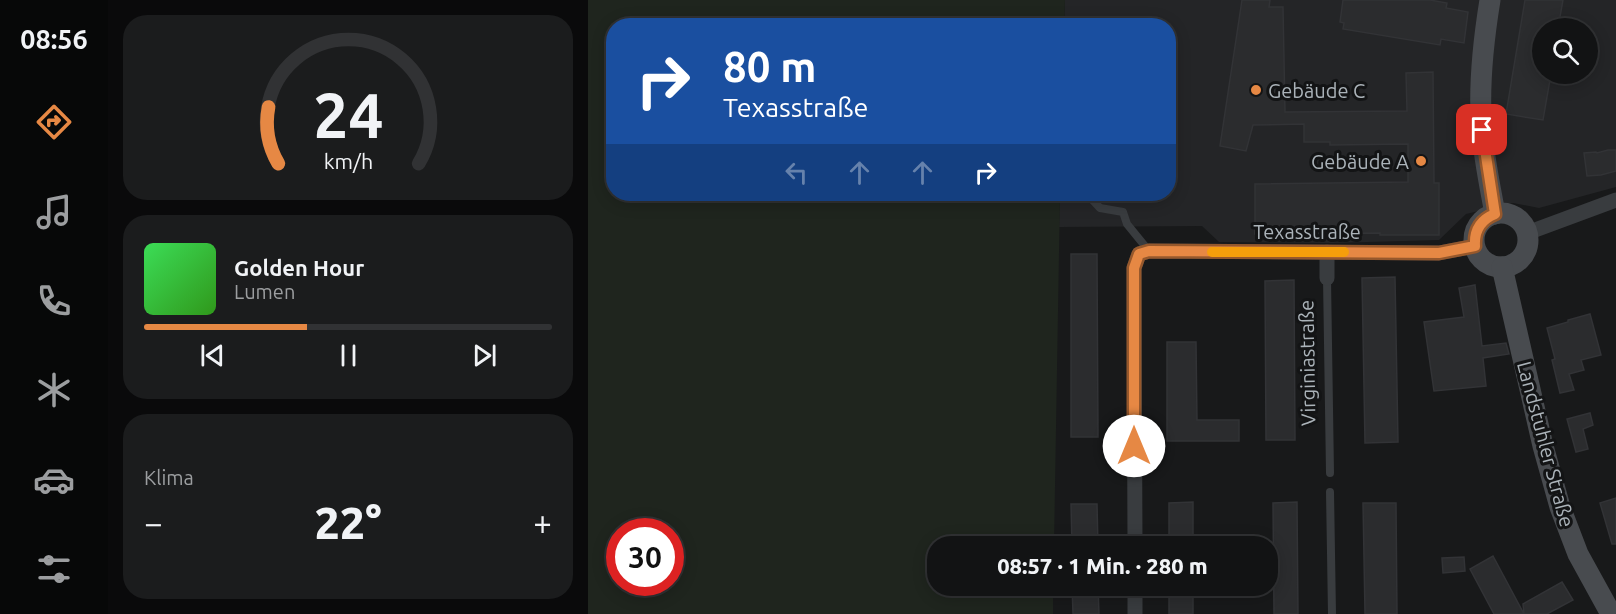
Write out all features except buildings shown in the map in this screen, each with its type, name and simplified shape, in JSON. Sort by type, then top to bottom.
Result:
[{"type":"street","points":[[1490,0],[1483,42],[1481,110],[1486,164],[1495,214]]},
{"type":"street","points":[[1527,233],[1616,200]]},
{"type":"street","points":[[1495,214],[1507,214],[1517,219],[1527,233],[1527,249],[1523,256],[1517,262],[1502,267],[1493,266],[1485,261],[1475,246],[1474,239],[1478,226],[1495,214]]},
{"type":"street","name":"Texasstraße","points":[[1144,253],[1439,253],[1475,246]]},
{"type":"street","name":"Virginiastraße","points":[[1327,252],[1327,278]]},
{"type":"street","points":[[1135,536],[1134,268],[1144,253]]},
{"type":"street","name":"Landstuhler Straße","points":[[1502,267],[1560,507],[1578,554],[1611,614]]},
{"type":"street","points":[[1135,596],[1135,614]]},
{"type":"lane","points":[[1094,201],[1100,208],[1123,212],[1127,224],[1144,253]]},
{"type":"lane","name":"Virginiastraße","points":[[1319,467],[1330,470],[1327,278]]},
{"type":"lane","points":[[1330,492],[1332,614]]},
{"type":"shaded area","points":[[588,0],[1065,0],[1064,18],[606,18],[606,201],[1060,201],[1054,536],[927,536],[927,596],[1053,596],[1053,614],[588,614]]},
{"type":"shaded area","points":[[1065,0],[1616,0],[1616,187],[1539,208],[1513,203],[1466,214],[1439,240],[1333,243],[1219,242],[1202,226],[1059,227],[1060,201],[1176,201],[1176,18],[1064,18]]},
{"type":"slow traffic","points":[[1212,252],[1344,252]]},
{"type":"place","name":"Gebäude C","points":[[1256,90]]},
{"type":"place","name":"Gebäude A","points":[[1421,161]]},
{"type":"route","points":[[1134,446],[1134,268],[1139,254],[1149,251],[1439,253],[1475,246],[1474,239],[1478,226],[1495,214],[1482,130]]}]
